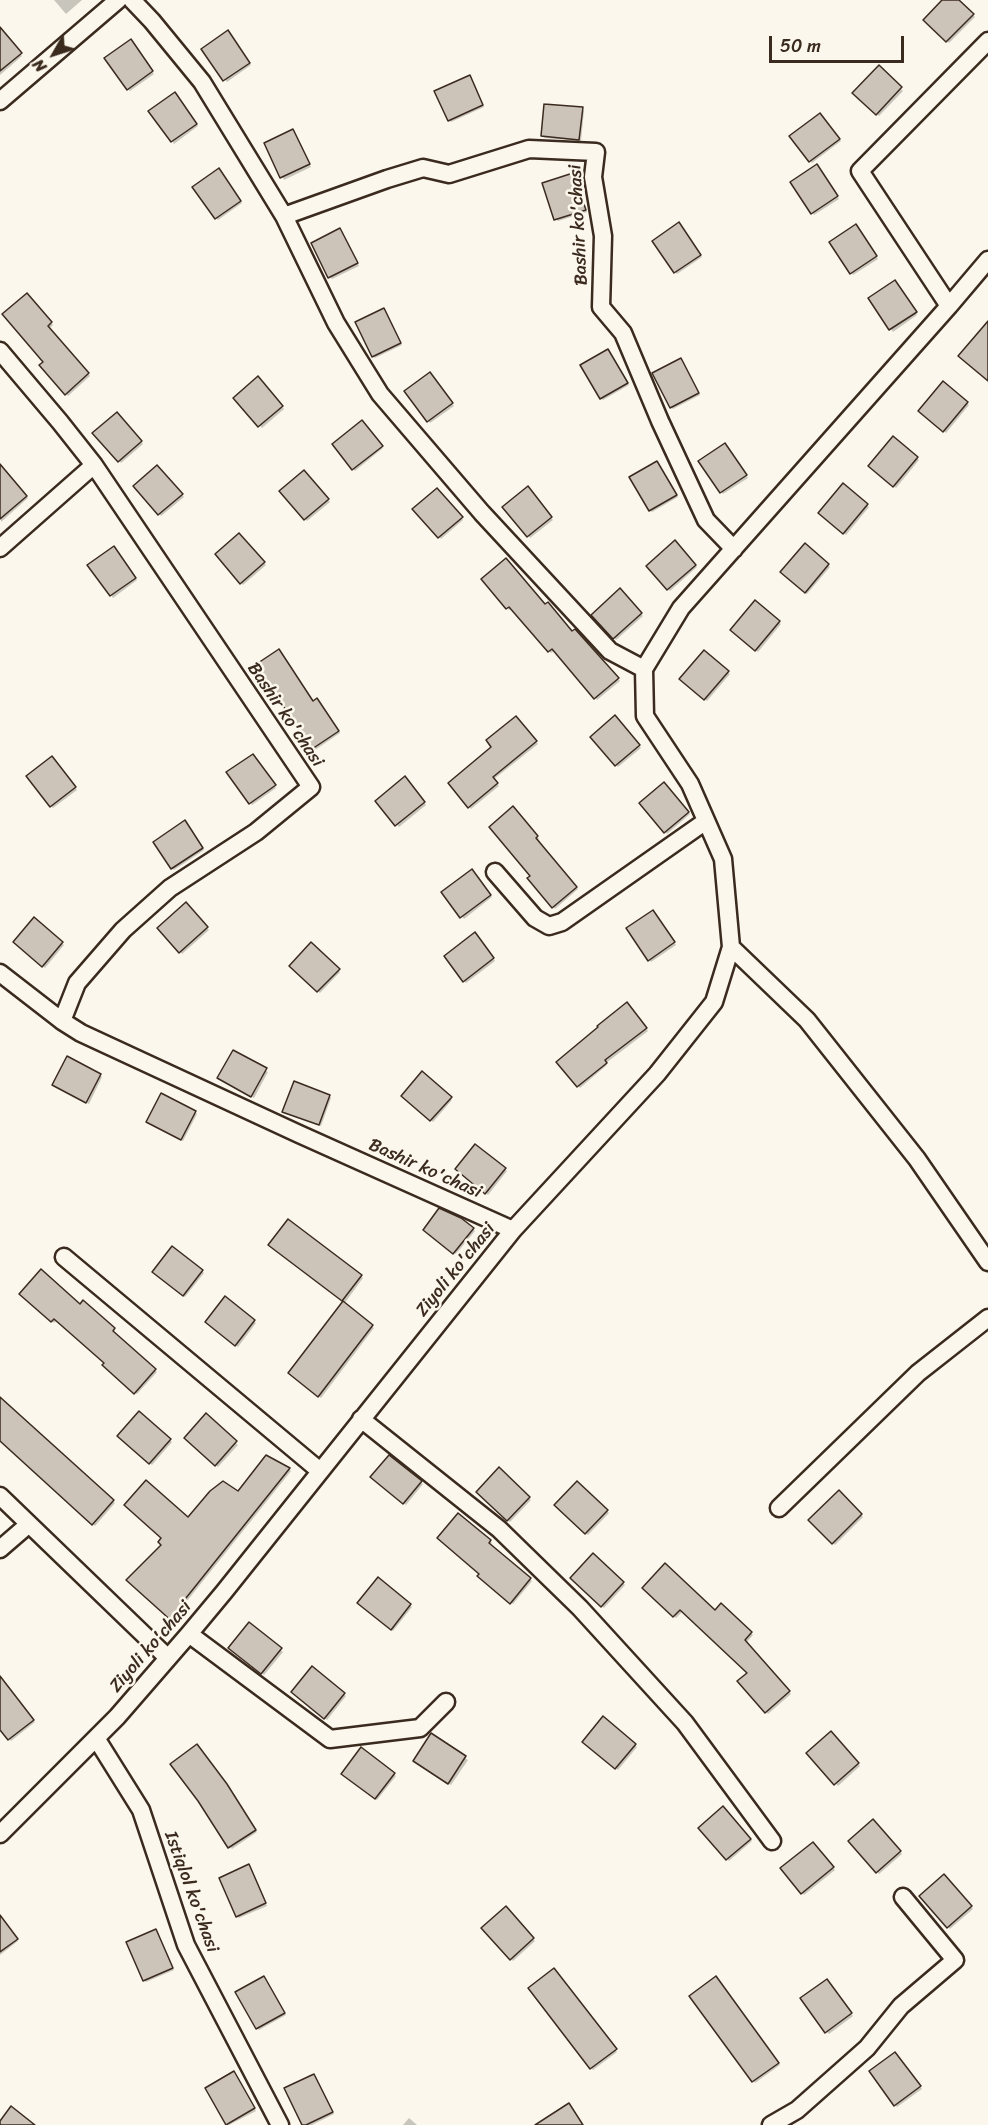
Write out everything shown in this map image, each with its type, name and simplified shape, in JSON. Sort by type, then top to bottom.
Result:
[{"type":"street","points":[[0,101],[118,0]]},
{"type":"street","points":[[132,0],[202,82],[284,216],[336,323],[380,394],[482,513],[610,651],[644,669],[681,608],[950,306],[988,260]]},
{"type":"street","points":[[950,306],[860,171],[988,41]]},
{"type":"street","name":"Bashir ko'chasi","points":[[284,216],[423,168],[449,174],[529,149],[596,152],[592,177],[603,236],[602,307],[623,333],[660,421],[706,520],[734,549]]},
{"type":"street","name":"Bashir ko'chasi","points":[[0,351],[94,465],[310,787],[256,832],[170,888],[123,930],[77,983],[62,1021]]},
{"type":"street","points":[[0,548],[94,465]]},
{"type":"street","name":"Ziyoli ko'chasi","points":[[0,1834],[96,1738],[189,1634],[513,1230],[657,1074],[714,1002],[731,947],[723,859],[690,784],[645,716],[644,669]]},
{"type":"street","points":[[495,872],[536,918],[549,926],[562,922],[706,821]]},
{"type":"street","points":[[731,947],[807,1020],[917,1159],[988,1262]]},
{"type":"street","name":"Bashir ko'chasi","points":[[0,973],[81,1033],[513,1230]]},
{"type":"street","points":[[64,1257],[320,1471]]},
{"type":"street","points":[[779,1508],[918,1373],[988,1318]]},
{"type":"street","points":[[361,1419],[499,1529],[580,1608],[685,1723],[772,1841]]},
{"type":"street","points":[[0,1496],[168,1658]]},
{"type":"street","points":[[0,1549],[29,1524]]},
{"type":"street","points":[[189,1634],[330,1739],[420,1728],[447,1702]]},
{"type":"street","name":"Istiqlol ko'chasi","points":[[96,1738],[141,1810],[186,1945],[280,2125]]},
{"type":"street","points":[[771,2125],[797,2110],[867,2048],[901,2006],[955,1960],[903,1897]]},
{"type":"building","points":[[942,0],[959,0],[974,14],[946,42],[923,20]]},
{"type":"building","points":[[0,27],[22,53],[0,71]]},
{"type":"building","points":[[228,30],[250,63],[223,81],[201,49]]},
{"type":"building","points":[[131,39],[153,71],[127,90],[104,58]]},
{"type":"building","points":[[879,65],[902,87],[876,115],[852,93]]},
{"type":"building","points":[[470,75],[483,105],[448,121],[434,91]]},
{"type":"building","points":[[175,92],[197,124],[171,142],[148,111]]},
{"type":"building","points":[[544,104],[583,107],[579,140],[541,136]]},
{"type":"building","points":[[820,113],[840,139],[809,162],[789,136]]},
{"type":"building","points":[[293,129],[310,164],[280,178],[264,143]]},
{"type":"building","points":[[817,164],[838,196],[811,214],[790,182]]},
{"type":"building","points":[[219,168],[241,201],[215,219],[192,187]]},
{"type":"building","points":[[573,173],[586,210],[554,220],[542,183]]},
{"type":"building","points":[[679,222],[701,255],[674,273],[652,241]]},
{"type":"building","points":[[856,224],[877,256],[850,274],[829,242]]},
{"type":"building","points":[[340,228],[358,263],[328,278],[311,243]]},
{"type":"building","points":[[895,280],[917,312],[889,330],[868,298]]},
{"type":"building","points":[[27,293],[52,322],[48,326],[89,373],[65,395],[39,365],[43,362],[2,314]]},
{"type":"building","points":[[384,308],[401,343],[372,357],[355,322]]},
{"type":"building","points":[[988,321],[988,381],[958,356]]},
{"type":"building","points":[[608,349],[628,383],[600,399],[580,365]]},
{"type":"building","points":[[681,358],[699,393],[670,408],[652,373]]},
{"type":"building","points":[[430,372],[453,403],[427,422],[404,391]]},
{"type":"building","points":[[258,376],[283,406],[258,427],[233,398]]},
{"type":"building","points":[[943,381],[968,402],[943,432],[918,411]]},
{"type":"building","points":[[117,412],[142,441],[118,462],[92,433]]},
{"type":"building","points":[[362,420],[383,446],[352,470],[332,444]]},
{"type":"building","points":[[893,436],[918,457],[893,487],[868,466]]},
{"type":"building","points":[[725,443],[747,475],[720,493],[698,461]]},
{"type":"building","points":[[657,461],[677,495],[649,511],[629,477]]},
{"type":"building","points":[[0,464],[27,496],[0,519]]},
{"type":"building","points":[[157,465],[183,494],[158,515],[133,486]]},
{"type":"building","points":[[304,470],[329,499],[304,520],[279,491]]},
{"type":"building","points":[[843,483],[868,504],[843,534],[818,513]]},
{"type":"building","points":[[528,486],[552,517],[527,537],[502,507]]},
{"type":"building","points":[[437,488],[463,517],[438,538],[412,509]]},
{"type":"building","points":[[239,533],[265,562],[240,584],[215,554]]},
{"type":"building","points":[[675,540],[696,565],[667,590],[646,566]]},
{"type":"building","points":[[805,543],[829,564],[805,593],[780,572]]},
{"type":"building","points":[[114,546],[136,578],[110,596],[87,565]]},
{"type":"building","points":[[506,558],[545,604],[548,602],[572,631],[575,629],[619,678],[594,699],[552,649],[548,652],[509,607],[506,609],[481,579]]},
{"type":"building","points":[[620,588],[642,613],[613,639],[591,615]]},
{"type":"building","points":[[755,600],[780,621],[755,651],[730,630]]},
{"type":"building","points":[[279,649],[313,701],[317,698],[339,731],[312,749],[277,697],[274,700],[252,667]]},
{"type":"building","points":[[704,650],[729,671],[704,700],[679,679]]},
{"type":"building","points":[[615,715],[640,745],[615,766],[590,737]]},
{"type":"building","points":[[516,716],[537,741],[493,777],[498,783],[468,808],[448,783],[491,747],[486,740]]},
{"type":"building","points":[[253,754],[276,785],[249,804],[226,772]]},
{"type":"building","points":[[52,756],[76,787],[50,807],[26,776]]},
{"type":"building","points":[[405,776],[425,802],[395,826],[375,801]]},
{"type":"building","points":[[664,782],[689,812],[664,833],[639,803]]},
{"type":"building","points":[[513,806],[577,887],[552,908],[527,878],[530,876],[489,827]]},
{"type":"building","points":[[185,820],[203,848],[171,869],[153,842]]},
{"type":"building","points":[[472,869],[491,895],[460,918],[441,892]]},
{"type":"building","points":[[186,902],[208,927],[179,953],[157,928]]},
{"type":"building","points":[[653,910],[675,942],[648,961],[626,928]]},
{"type":"building","points":[[34,917],[63,942],[42,967],[13,942]]},
{"type":"building","points":[[475,932],[494,958],[463,982],[444,956]]},
{"type":"building","points":[[311,942],[340,969],[317,992],[289,966]]},
{"type":"building","points":[[627,1002],[647,1028],[605,1060],[607,1063],[577,1087],[556,1062]]},
{"type":"building","points":[[233,1050],[267,1068],[251,1097],[217,1078]]},
{"type":"building","points":[[67,1056],[101,1074],[86,1103],[52,1085]]},
{"type":"building","points":[[422,1071],[452,1097],[430,1121],[401,1096]]},
{"type":"building","points":[[294,1081],[330,1095],[319,1125],[282,1112]]},
{"type":"building","points":[[161,1093],[196,1111],[181,1140],[146,1122]]},
{"type":"building","points":[[475,1144],[506,1168],[485,1194],[455,1169]]},
{"type":"building","points":[[439,1208],[461,1218],[474,1228],[453,1254],[423,1230]]},
{"type":"building","points":[[288,1219],[362,1275],[342,1301],[268,1245]]},
{"type":"building","points":[[172,1246],[203,1270],[183,1296],[152,1272]]},
{"type":"building","points":[[41,1269],[80,1304],[83,1300],[115,1328],[113,1331],[156,1369],[134,1394],[102,1365],[104,1363],[54,1319],[51,1322],[19,1294]]},
{"type":"building","points":[[225,1296],[255,1320],[235,1346],[205,1322]]},
{"type":"building","points":[[343,1301],[373,1325],[318,1397],[288,1373]]},
{"type":"building","points":[[0,1397],[114,1500],[92,1525],[0,1441]]},
{"type":"building","points":[[139,1411],[171,1439],[149,1464],[117,1436]]},
{"type":"building","points":[[206,1413],[237,1441],[215,1466],[184,1438]]},
{"type":"building","points":[[266,1455],[290,1468],[182,1603],[187,1607],[175,1624],[126,1580],[161,1545],[158,1542],[161,1538],[124,1505],[146,1480],[188,1517],[210,1491],[223,1481],[238,1491]]},
{"type":"building","points":[[389,1455],[422,1481],[403,1504],[370,1477]]},
{"type":"building","points":[[499,1467],[530,1497],[507,1521],[476,1492]]},
{"type":"building","points":[[577,1481],[608,1510],[585,1534],[554,1505]]},
{"type":"building","points":[[839,1490],[862,1514],[832,1544],[808,1520]]},
{"type":"building","points":[[458,1513],[531,1578],[510,1604],[437,1538]]},
{"type":"building","points":[[593,1553],[624,1582],[601,1607],[570,1578]]},
{"type":"building","points":[[665,1563],[715,1610],[721,1603],[752,1632],[745,1640],[790,1691],[765,1713],[737,1681],[747,1673],[680,1610],[673,1617],[642,1588]]},
{"type":"building","points":[[378,1577],[411,1604],[391,1630],[357,1603]]},
{"type":"building","points":[[249,1622],[282,1648],[261,1674],[228,1648]]},
{"type":"building","points":[[312,1666],[345,1693],[324,1719],[291,1692]]},
{"type":"building","points":[[0,1676],[34,1720],[8,1740],[0,1730]]},
{"type":"building","points":[[603,1716],[636,1744],[615,1769],[582,1742]]},
{"type":"building","points":[[831,1731],[859,1763],[834,1785],[806,1753]]},
{"type":"building","points":[[431,1733],[466,1756],[448,1784],[413,1761]]},
{"type":"building","points":[[197,1744],[227,1784],[256,1830],[228,1848],[198,1801],[170,1764]]},
{"type":"building","points":[[361,1747],[395,1773],[375,1799],[341,1774]]},
{"type":"building","points":[[723,1806],[751,1839],[726,1860],[698,1828]]},
{"type":"building","points":[[873,1819],[901,1851],[876,1873],[848,1841]]},
{"type":"building","points":[[813,1842],[834,1867],[801,1894],[780,1868]]},
{"type":"building","points":[[249,1864],[266,1903],[236,1917],[219,1878]]},
{"type":"building","points":[[944,1874],[972,1906],[947,1928],[919,1896]]},
{"type":"building","points":[[506,1906],[534,1938],[510,1960],[481,1928]]},
{"type":"building","points":[[0,1915],[18,1939],[0,1952]]},
{"type":"building","points":[[156,1929],[173,1968],[143,1981],[126,1942]]},
{"type":"building","points":[[554,1968],[617,2049],[590,2069],[528,1988]]},
{"type":"building","points":[[264,1976],[285,2013],[256,2029],[235,1992]]},
{"type":"building","points":[[716,1976],[779,2063],[752,2082],[689,1996]]},
{"type":"building","points":[[827,1979],[852,2013],[825,2033],[800,1998]]},
{"type":"building","points":[[895,2052],[921,2086],[894,2106],[869,2071]]},
{"type":"building","points":[[234,2071],[255,2108],[226,2125],[205,2088]]},
{"type":"building","points":[[314,2074],[333,2112],[302,2125],[284,2088]]},
{"type":"building","points":[[569,2103],[583,2125],[535,2125]]},
{"type":"building","points":[[11,2106],[35,2125],[0,2125],[0,2121]]}]
